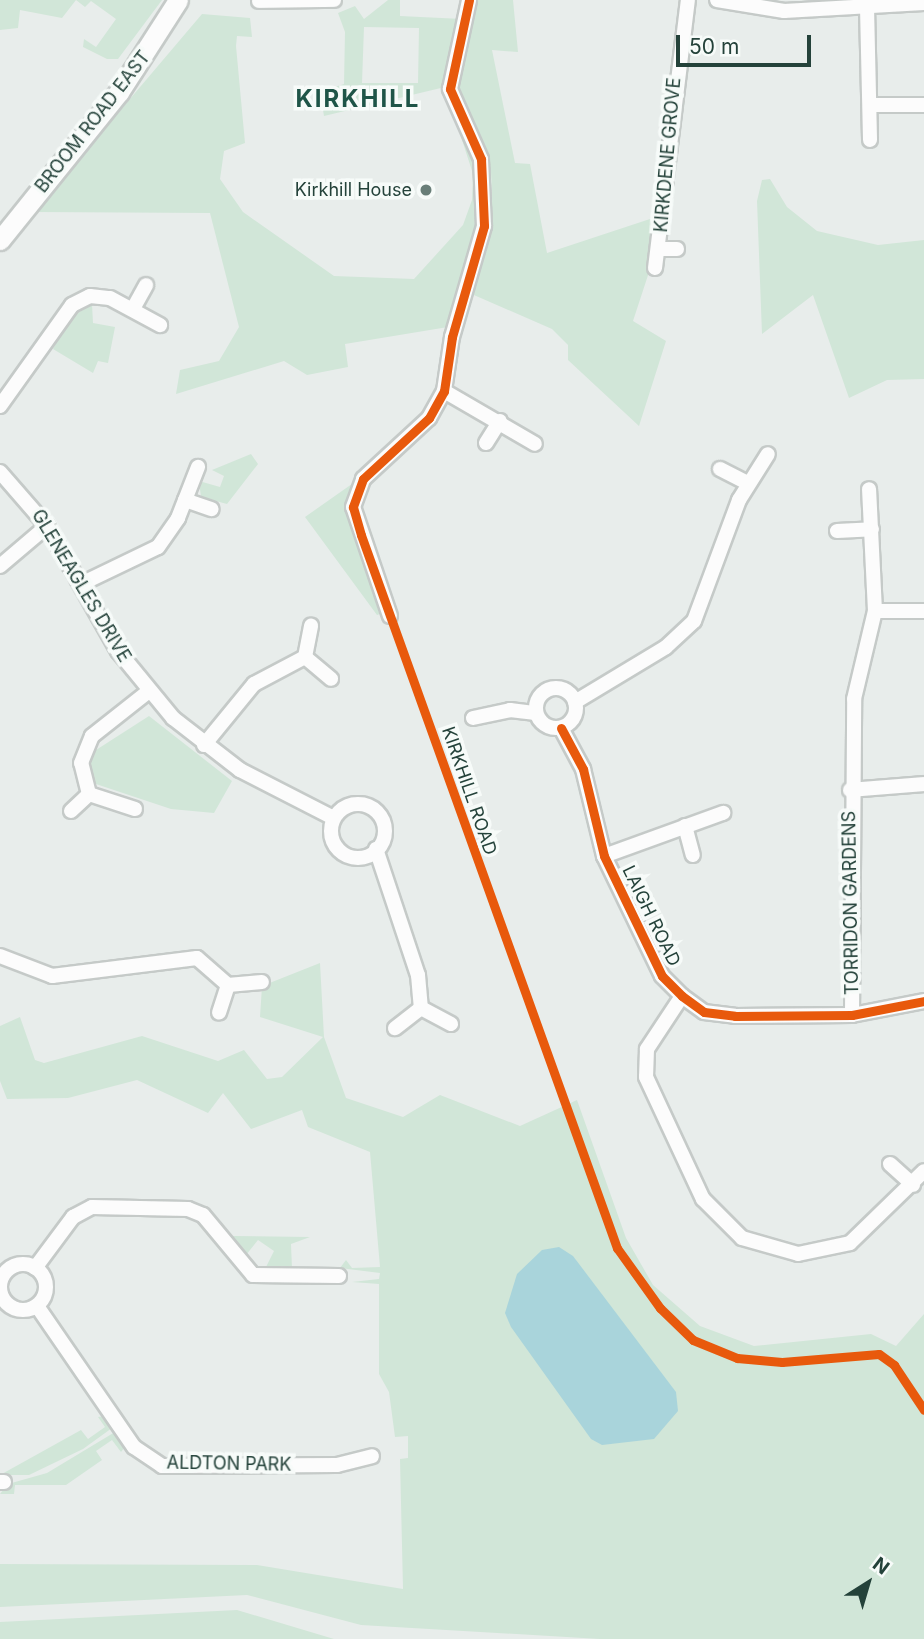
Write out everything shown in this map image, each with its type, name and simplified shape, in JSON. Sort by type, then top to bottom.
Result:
[{"type":"street","name":"BROOM ROAD EAST","points":[[0,240],[119,92],[178,0]]},
{"type":"street","points":[[259,1],[334,0]]},
{"type":"street","points":[[390,615],[354,507],[363,479],[429,418],[444,391],[486,196],[481,159],[450,89],[469,0]]},
{"type":"street","name":"KIRKDENE GROVE","points":[[655,268],[659,248],[671,98],[688,0]]},
{"type":"street","points":[[717,0],[770,10],[924,3]]},
{"type":"street","points":[[867,7],[872,105],[870,140]]},
{"type":"street","points":[[872,105],[924,105]]},
{"type":"street","points":[[659,248],[677,249]]},
{"type":"street","points":[[134,307],[146,285]]},
{"type":"street","points":[[0,406],[72,305],[90,296],[134,307],[160,325]]},
{"type":"street","points":[[444,391],[500,421],[535,444]]},
{"type":"street","points":[[486,443],[500,421]]},
{"type":"street","points":[[575,702],[666,647],[694,621],[748,483],[768,454]]},
{"type":"street","points":[[81,584],[158,547],[185,500],[198,467]]},
{"type":"street","points":[[720,469],[748,483]]},
{"type":"street","name":"GLENEAGLES DRIVE","points":[[0,472],[47,526],[149,691],[204,745],[332,817]]},
{"type":"street","name":"TORRIDON GARDENS","points":[[852,1015],[849,790],[854,699],[875,611],[869,489]]},
{"type":"street","points":[[185,500],[211,509]]},
{"type":"street","points":[[0,566],[47,526]]},
{"type":"street","points":[[836,531],[872,529]]},
{"type":"street","points":[[875,611],[924,611]]},
{"type":"street","points":[[305,657],[311,626]]},
{"type":"street","points":[[305,657],[331,679]]},
{"type":"street","points":[[204,745],[254,684],[305,657]]},
{"type":"street","points":[[547,690],[567,691],[575,702],[575,715],[561,728],[543,724],[536,713],[547,690]]},
{"type":"street","points":[[135,809],[89,794],[82,781],[84,749],[149,691]]},
{"type":"street","points":[[472,718],[510,710],[536,713]]},
{"type":"street","name":"LAIGH ROAD","points":[[561,728],[583,769],[604,856],[662,976],[682,996],[704,1012],[735,1016],[852,1015],[924,1001]]},
{"type":"street","name":"TORRIDON GARDENS","points":[[849,790],[924,785]]},
{"type":"street","points":[[71,811],[89,794]]},
{"type":"street","points":[[362,806],[379,811],[388,837],[376,849],[354,856],[335,849],[328,833],[332,817],[362,806]]},
{"type":"street","name":"LAIGH ROAD","points":[[604,856],[723,813]]},
{"type":"street","points":[[685,827],[694,855]]},
{"type":"street","points":[[376,849],[409,931],[421,1008]]},
{"type":"street","points":[[0,956],[52,976],[181,956],[210,964],[228,985]]},
{"type":"street","points":[[228,985],[262,982]]},
{"type":"street","points":[[219,1013],[228,985]]},
{"type":"street","points":[[682,996],[647,1049],[646,1077],[703,1199],[735,1232],[767,1249],[822,1251],[873,1228],[924,1171]]},
{"type":"street","points":[[421,1008],[451,1024]]},
{"type":"street","points":[[395,1028],[421,1008]]},
{"type":"street","points":[[890,1164],[913,1185]]},
{"type":"street","points":[[35,1268],[73,1217],[92,1207],[188,1209],[203,1215],[253,1275],[339,1276]]},
{"type":"street","points":[[35,1268],[46,1289],[37,1306],[11,1307],[0,1287],[9,1269],[35,1268]]},
{"type":"street","name":"ALDTON PARK","points":[[37,1306],[134,1447],[162,1466],[337,1465],[372,1456]]},
{"type":"green space","points":[[0,0],[76,0],[62,18],[20,10],[18,28],[0,30]]},
{"type":"green space","points":[[76,0],[162,0],[118,59],[107,59],[83,47],[84,39],[96,47],[116,19],[91,1],[85,7]]},
{"type":"green space","points":[[388,0],[400,0],[400,16],[462,19],[445,87],[324,116],[320,92],[344,84],[345,32],[338,13],[355,6],[364,19]],"holes":[[[364,27],[419,28],[418,83],[362,83]]]},
{"type":"green space","points":[[475,0],[513,0],[518,52],[492,50],[515,163],[530,164],[547,253],[653,218],[652,263],[633,321],[666,341],[639,426],[568,360],[568,345],[552,329],[467,292],[487,238],[492,195],[491,172],[455,80]]},
{"type":"green space","points":[[202,14],[250,18],[252,37],[237,36],[236,46],[245,143],[224,151],[220,179],[243,212],[334,276],[414,279],[463,225],[472,200],[473,174],[445,87],[477,168],[481,209],[448,327],[345,344],[348,367],[307,375],[284,361],[176,394],[180,370],[219,361],[239,327],[210,213],[34,212]]},
{"type":"green space","points":[[770,179],[787,207],[817,231],[878,245],[924,240],[924,379],[887,380],[849,398],[813,295],[762,334],[757,201],[762,180]]},
{"type":"green space","points":[[92,304],[93,323],[115,327],[108,363],[98,361],[93,373],[53,349],[68,319]]},
{"type":"green space","points":[[251,454],[258,464],[227,504],[201,497],[199,481],[220,487],[224,476],[212,470]]},
{"type":"green space","points":[[359,479],[348,506],[386,612],[377,615],[305,517]]},
{"type":"green space","points":[[149,716],[232,781],[214,813],[171,809],[93,783],[90,759],[96,750]]},
{"type":"green space","points":[[320,963],[324,1037],[346,1098],[403,1117],[440,1095],[520,1126],[577,1100],[626,1238],[653,1285],[700,1326],[754,1346],[871,1334],[896,1346],[924,1314],[924,1639],[600,1639],[361,1625],[247,1595],[0,1607],[0,1564],[257,1565],[403,1589],[400,1459],[408,1458],[408,1436],[395,1437],[389,1392],[379,1374],[379,1284],[352,1282],[379,1279],[380,1273],[340,1268],[346,1260],[352,1268],[380,1267],[370,1152],[308,1127],[302,1110],[251,1129],[223,1093],[208,1113],[137,1080],[68,1098],[7,1099],[0,1081],[0,1026],[20,1017],[35,1060],[44,1063],[142,1036],[218,1061],[244,1050],[267,1079],[282,1077],[323,1037],[260,1017],[262,986]]},
{"type":"green space","points":[[229,1237],[310,1237],[291,1244],[292,1269],[265,1269],[274,1251],[258,1240],[246,1255]]},
{"type":"green space","points":[[104,1416],[112,1428],[83,1449],[29,1475],[0,1475],[81,1430],[88,1439],[105,1427],[98,1417]]},
{"type":"green space","points":[[115,1432],[125,1447],[121,1452],[112,1440],[96,1451],[102,1460],[66,1485],[15,1485],[14,1494],[0,1494],[8,1484],[47,1473]]},
{"type":"green space","points":[[237,1610],[334,1639],[0,1639],[0,1622]]},
{"type":"water","points":[[559,1247],[573,1256],[676,1392],[678,1411],[654,1439],[602,1445],[591,1439],[511,1327],[505,1313],[517,1274],[542,1250]]},
{"type":"cycle path","name":"KIRKHILL ROAD","points":[[469,0],[450,89],[481,159],[484,226],[452,337],[444,391],[429,418],[363,479],[353,507],[361,535],[617,1248],[660,1308],[693,1340],[737,1358],[782,1362],[879,1354],[894,1365],[924,1410]]},
{"type":"cycle path","points":[[561,728],[583,769],[604,856],[662,976],[682,996],[704,1012],[735,1016],[852,1015],[924,1001]]},
{"type":"place","name":"Kirkhill House","points":[[426,190]]},
{"type":"district","name":"KIRKHILL","points":[[358,99]]}]
